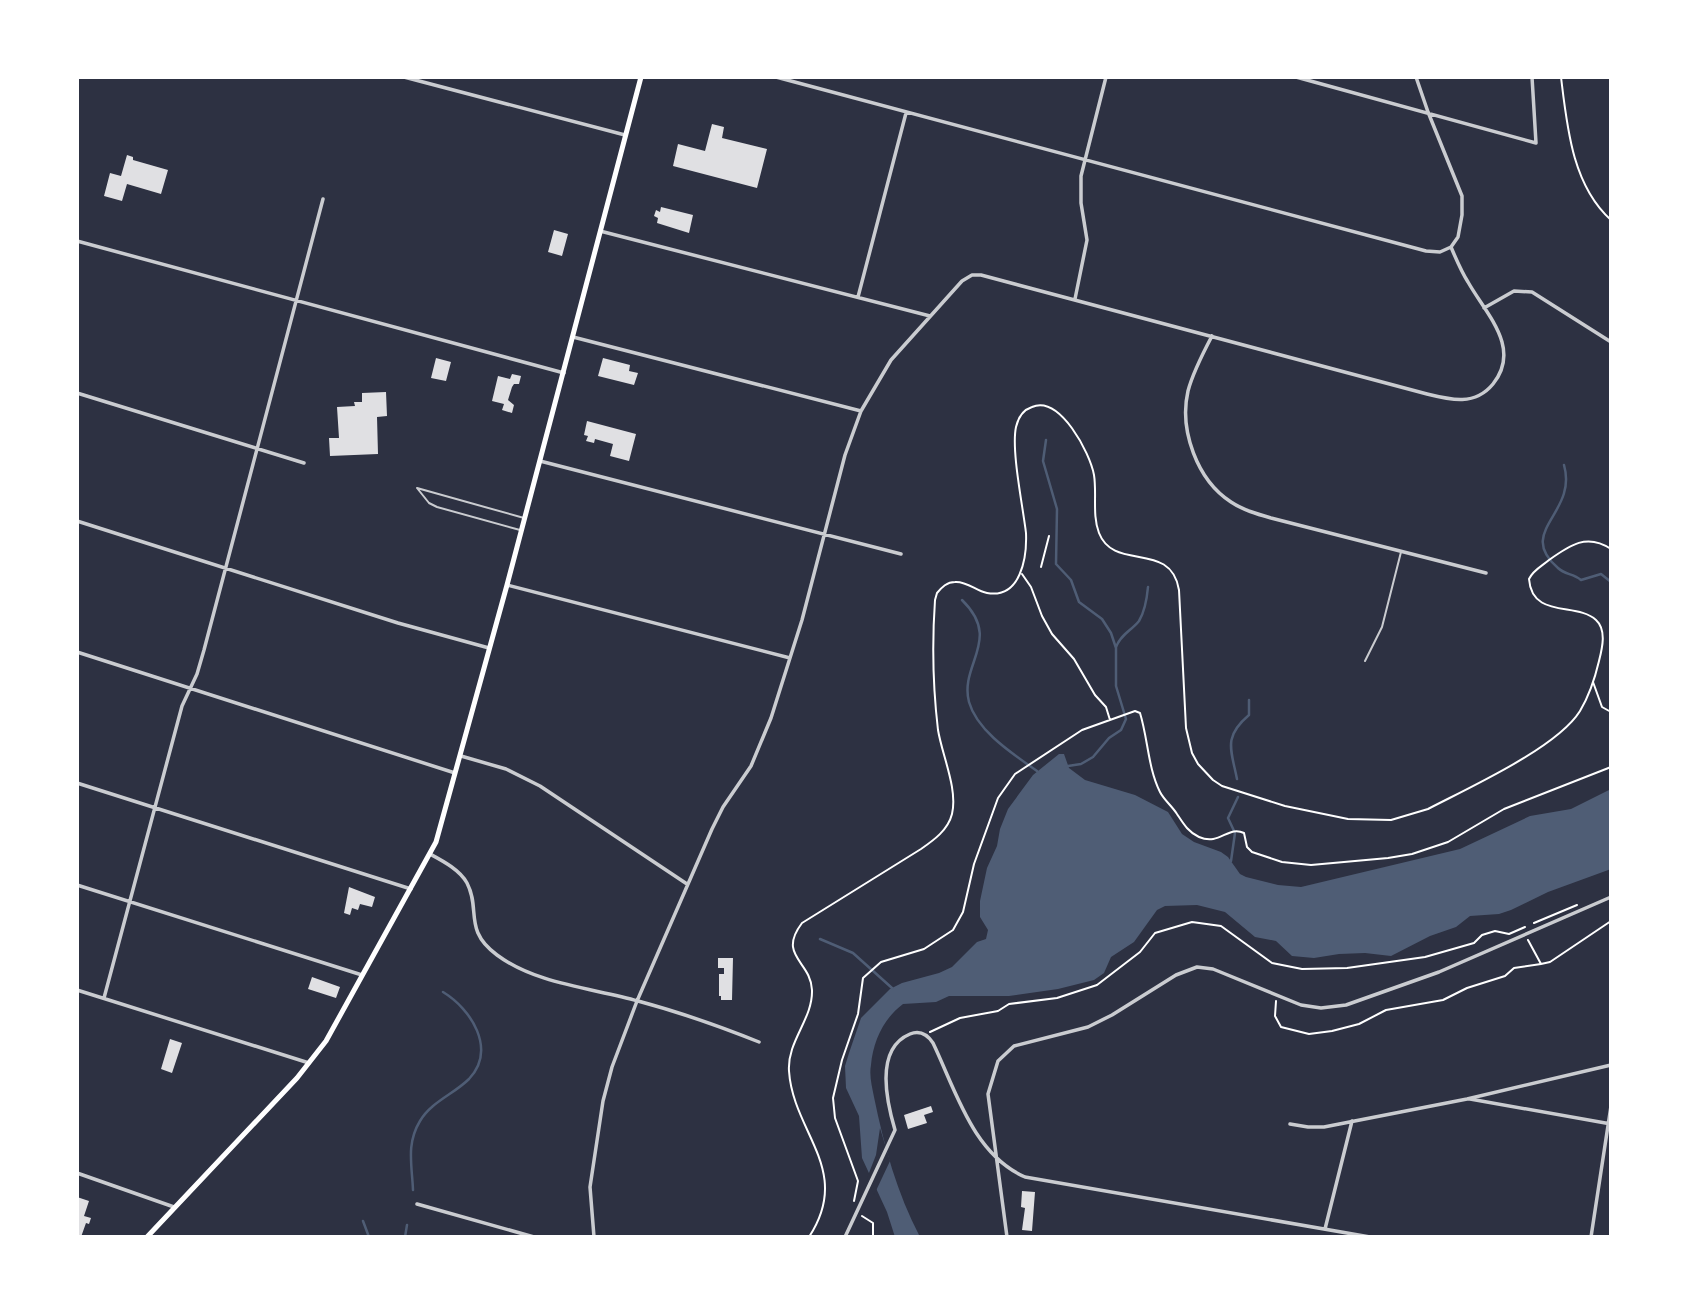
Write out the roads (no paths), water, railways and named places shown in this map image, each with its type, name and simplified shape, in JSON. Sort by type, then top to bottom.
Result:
[{"type":"main road","points":[[147,1237],[309,1063],[326,1041],[430,854],[441,828],[508,585],[641,77]]},
{"type":"street","points":[[404,77],[625,135]]},
{"type":"street","points":[[776,77],[1426,251],[1440,252],[1451,247],[1458,237],[1462,196],[1416,77]]},
{"type":"street","points":[[1075,299],[1087,248],[1080,185],[1106,77]]},
{"type":"street","points":[[1296,77],[1536,143],[1532,77]]},
{"type":"street","points":[[858,297],[906,112]]},
{"type":"street","points":[[104,998],[182,706],[197,674],[323,199]]},
{"type":"street","points":[[600,231],[930,316]]},
{"type":"street","points":[[77,241],[564,373]]},
{"type":"street","points":[[594,1237],[590,1186],[611,1069],[687,884],[723,808],[751,766],[761,745],[791,658],[845,455],[861,411],[891,360],[962,281],[972,275],[990,276],[1460,401],[1488,390],[1503,367],[1503,342],[1467,282],[1451,247]]},
{"type":"street","points":[[1484,308],[1514,291],[1532,292],[1611,342]]},
{"type":"street","points":[[1212,336],[1189,390],[1186,410],[1187,429],[1195,456],[1213,487],[1249,512],[1486,573]]},
{"type":"street","points":[[573,337],[861,411]]},
{"type":"street","points":[[77,393],[304,463]]},
{"type":"street","points":[[540,461],[901,554]]},
{"type":"street","points":[[77,521],[398,623],[489,648]]},
{"type":"street","points":[[508,585],[791,658]]},
{"type":"street","points":[[77,652],[456,774]]},
{"type":"street","points":[[461,756],[506,769],[528,779],[687,884]]},
{"type":"street","points":[[77,783],[411,889]]},
{"type":"street","points":[[430,854],[466,880],[475,927],[486,945],[520,969],[684,1014],[759,1042]]},
{"type":"street","points":[[77,885],[362,975]]},
{"type":"street","points":[[1007,1237],[988,1094],[998,1061],[1014,1046],[1088,1027],[1176,975],[1197,967],[1219,971],[1311,1007],[1346,1005],[1402,986],[1611,897]]},
{"type":"street","points":[[77,990],[309,1063]]},
{"type":"street","points":[[845,1237],[895,1130],[887,1101],[886,1078],[891,1055],[907,1036],[920,1032],[933,1043],[982,1144],[1008,1169],[1025,1177],[1370,1237]]},
{"type":"street","points":[[1290,1124],[1316,1128],[1467,1099],[1611,1065]]},
{"type":"street","points":[[1467,1099],[1610,1124]]},
{"type":"street","points":[[1591,1237],[1611,1106]]},
{"type":"street","points":[[1325,1229],[1352,1121]]},
{"type":"street","points":[[77,1173],[175,1207]]},
{"type":"street","points":[[417,1204],[534,1237]]},
{"type":"lane","points":[[522,531],[437,507],[429,503],[417,488],[525,518]]},
{"type":"lane","points":[[1365,662],[1382,627],[1401,551]]},
{"type":"water","points":[[1059,754],[1064,754],[1069,768],[1085,780],[1135,795],[1168,812],[1182,834],[1194,842],[1221,852],[1240,874],[1278,885],[1301,887],[1460,849],[1530,816],[1571,809],[1611,789],[1611,869],[1548,892],[1499,914],[1470,916],[1456,927],[1430,936],[1391,956],[1365,953],[1314,958],[1292,956],[1276,941],[1255,937],[1225,912],[1197,905],[1165,906],[1157,910],[1134,942],[1111,957],[1104,973],[1094,980],[1058,989],[1009,996],[949,996],[936,1002],[903,1004],[890,1016],[881,1031],[874,1047],[870,1069],[887,1151],[898,1186],[920,1237],[895,1237],[887,1212],[862,1158],[859,1116],[846,1088],[845,1066],[849,1053],[861,1018],[890,989],[952,967],[977,942],[986,939],[988,930],[980,917],[980,901],[1000,829],[1008,809],[1033,775]]},
{"type":"waterway","points":[[1046,440],[1043,461],[1057,509],[1056,564],[1071,580],[1079,602],[1102,619],[1111,633],[1116,648],[1116,686],[1126,719],[1121,730],[1109,738],[1093,757],[1081,764],[1068,766]]},
{"type":"waterway","points":[[1564,465],[1566,482],[1563,497],[1545,532],[1543,543],[1546,555],[1561,570],[1581,580],[1601,574],[1611,582]]},
{"type":"waterway","points":[[1116,647],[1139,621],[1148,587]]},
{"type":"waterway","points":[[962,600],[974,614],[979,627],[980,640],[968,688],[973,713],[997,741],[1037,771]]},
{"type":"waterway","points":[[1237,779],[1232,737],[1249,715],[1249,700]]},
{"type":"waterway","points":[[1231,861],[1235,833],[1228,818],[1238,797]]},
{"type":"waterway","points":[[820,939],[853,953],[892,988]]},
{"type":"waterway","points":[[413,1190],[411,1155],[413,1138],[420,1121],[430,1109],[469,1079],[481,1055],[477,1031],[471,1019],[443,992]]},
{"type":"waterway","points":[[363,1221],[369,1237]]},
{"type":"waterway","points":[[405,1237],[407,1225]]}]
